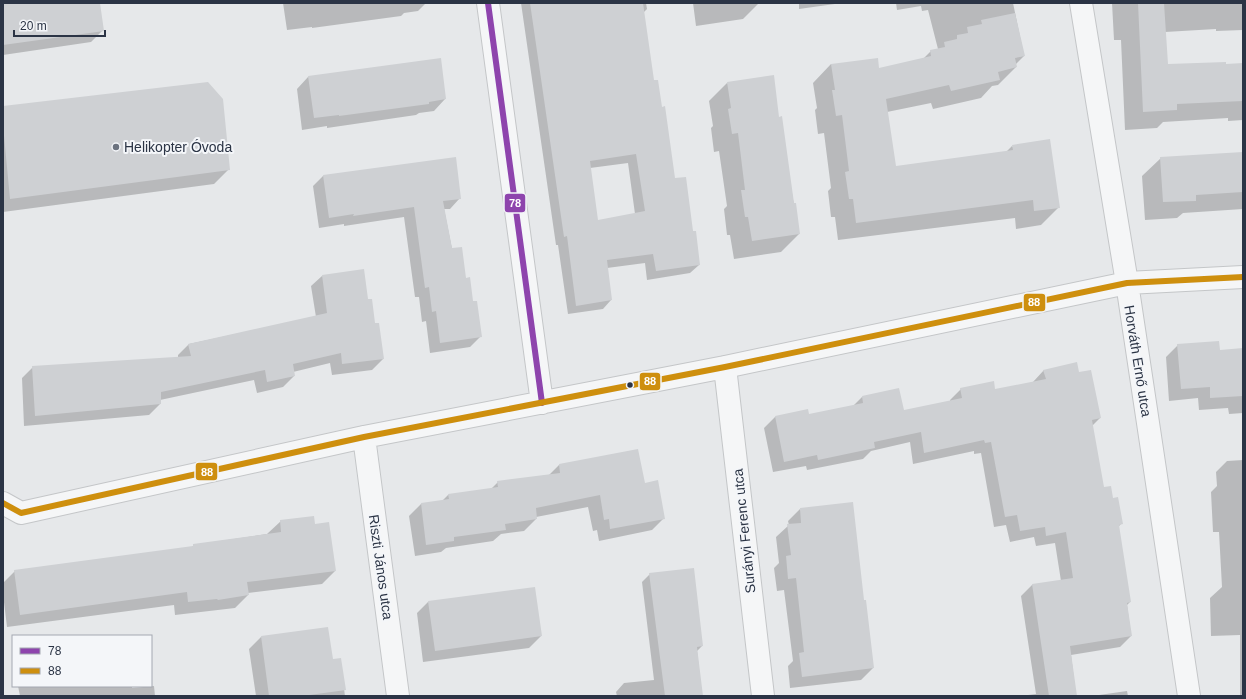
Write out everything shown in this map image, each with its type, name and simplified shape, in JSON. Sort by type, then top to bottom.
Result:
[{"type":"street","points":[[488,3],[542,403]]},
{"type":"street","name":"Horváth Ernő utca","points":[[1081,3],[1127,283],[1189,696]]},
{"type":"street","points":[[3,503],[21,513],[364,437],[542,403],[1127,283],[1243,277]]},
{"type":"street","name":"Surányi Ferenc utca","points":[[725,366],[763,696]]},
{"type":"street","name":"Riszti János utca","points":[[364,437],[398,696]]},
{"type":"building","points":[[3,3],[100,3],[104,31],[3,45]]},
{"type":"building","points":[[530,3],[643,3],[654,80],[658,80],[662,107],[665,106],[675,178],[686,177],[693,231],[696,231],[700,265],[656,271],[653,254],[607,260],[612,300],[576,306],[567,236],[564,237]],"holes":[[[636,154],[645,211],[598,220],[590,161]]]},
{"type":"building","points":[[1138,3],[1164,3],[1168,64],[1226,62],[1226,64],[1243,63],[1243,101],[1177,104],[1177,110],[1143,112]]},
{"type":"building","points":[[1015,13],[1025,56],[1015,58],[1017,67],[998,72],[1000,80],[951,91],[949,85],[886,99],[896,166],[1013,150],[1012,145],[1050,139],[1060,208],[1034,211],[1033,200],[856,223],[853,199],[849,199],[845,172],[849,171],[842,115],[836,116],[832,90],[835,90],[831,64],[878,58],[879,68],[931,56],[930,50],[945,47],[944,42],[957,39],[957,35],[968,33],[967,27],[982,24],[981,20]]},
{"type":"building","points":[[441,58],[446,99],[429,102],[429,104],[314,118],[308,76]]},
{"type":"building","points":[[774,75],[779,117],[782,116],[794,203],[796,203],[800,234],[752,241],[748,217],[745,217],[741,190],[745,190],[738,133],[732,134],[728,109],[731,108],[727,82]]},
{"type":"building","name":"Helikopter Óvoda","points":[[208,82],[223,99],[230,170],[10,199],[3,125],[3,106]]},
{"type":"building","points":[[1243,152],[1243,192],[1196,195],[1196,201],[1163,202],[1160,157]]},
{"type":"building","points":[[456,157],[461,199],[443,201],[452,248],[462,247],[466,278],[470,277],[473,301],[477,301],[482,337],[440,343],[436,311],[432,312],[429,287],[425,288],[414,207],[329,218],[323,175]]},
{"type":"building","points":[[364,269],[368,299],[372,299],[375,323],[379,323],[384,359],[342,364],[341,353],[293,364],[295,376],[267,382],[265,370],[161,392],[161,404],[35,416],[32,366],[191,356],[188,344],[327,313],[322,275]]},
{"type":"building","points":[[1219,341],[1220,350],[1243,348],[1243,396],[1210,398],[1210,387],[1181,389],[1177,344]]},
{"type":"building","points":[[1077,362],[1079,372],[1091,370],[1101,418],[1092,420],[1104,487],[1111,486],[1113,498],[1118,497],[1123,524],[1119,525],[1131,602],[1127,603],[1132,636],[1070,646],[1077,696],[1049,696],[1032,584],[1073,578],[1066,532],[1046,536],[1045,527],[1020,531],[1017,515],[1005,517],[991,442],[985,443],[984,440],[924,453],[921,432],[874,442],[875,448],[818,460],[817,455],[784,462],[775,416],[808,409],[809,414],[863,403],[862,396],[899,388],[904,410],[962,398],[960,388],[994,381],[995,389],[1046,379],[1043,370]]},
{"type":"building","points":[[638,449],[645,483],[658,480],[665,519],[610,529],[609,519],[604,520],[600,495],[536,508],[537,519],[505,524],[506,530],[454,537],[454,541],[426,545],[421,503],[449,499],[448,494],[498,487],[497,481],[560,473],[559,464]]},
{"type":"building","points":[[853,502],[864,600],[866,600],[874,668],[802,677],[799,653],[804,652],[796,578],[788,579],[786,556],[791,555],[787,524],[801,523],[800,508]]},
{"type":"building","points":[[314,516],[315,524],[329,522],[336,571],[247,582],[249,595],[218,600],[188,602],[187,592],[20,615],[14,570],[193,546],[193,544],[281,532],[280,520]]},
{"type":"building","points":[[694,568],[703,646],[697,647],[703,696],[665,696],[649,573]]},
{"type":"building","points":[[535,587],[542,636],[435,651],[428,601]]},
{"type":"building","points":[[328,627],[333,659],[341,658],[346,690],[302,696],[269,696],[261,636]]},
{"type":"transit line","name":"78","points":[[488,3],[542,403]]},
{"type":"transit line","name":"88","points":[[3,503],[21,513],[364,437],[725,367],[1127,283],[1243,277]]},
{"type":"place","name":"Helikopter Óvoda","points":[[116,147]]}]
